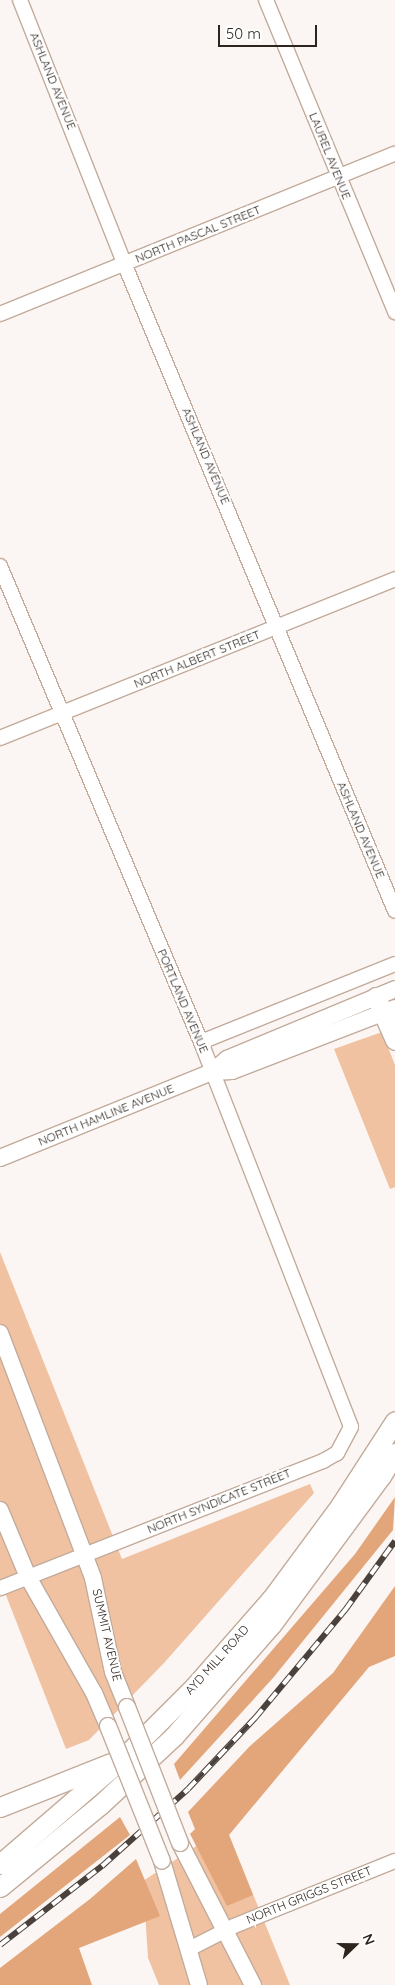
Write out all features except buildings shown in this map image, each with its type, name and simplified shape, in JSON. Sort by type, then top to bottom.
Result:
[{"type":"main road","points":[[385,1006],[395,1040]]},
{"type":"main road","name":"AYD MILL ROAD","points":[[0,1864],[124,1758],[194,1687],[272,1598],[340,1506],[395,1421]]},
{"type":"main road","name":"AYD MILL ROAD","points":[[0,1888],[100,1805],[174,1736],[271,1625],[395,1453]]},
{"type":"main road","points":[[0,1808],[124,1758]]},
{"type":"street","name":"ASHLAND AVENUE","points":[[20,0],[124,263],[395,911]]},
{"type":"street","name":"LAUREL AVENUE","points":[[266,0],[395,312]]},
{"type":"street","name":"NORTH PASCAL STREET","points":[[0,314],[395,154]]},
{"type":"street","name":"PORTLAND AVENUE","points":[[0,566],[201,1042],[346,1409],[351,1427],[346,1440]]},
{"type":"street","name":"NORTH ALBERT STREET","points":[[0,738],[395,579]]},
{"type":"street","points":[[201,1042],[395,964]]},
{"type":"street","name":"NORTH HAMLINE AVENUE","points":[[0,1158],[212,1072],[227,1058],[385,1006],[395,989]]},
{"type":"street","name":"SUMMIT AVENUE","points":[[0,1333],[85,1554],[113,1672],[180,1843],[253,1985]]},
{"type":"street","name":"NORTH SYNDICATE STREET","points":[[0,1588],[323,1460],[337,1453],[346,1440]]},
{"type":"street","points":[[0,1510],[28,1577],[94,1693],[108,1726],[162,1861],[191,1948],[199,1985]]},
{"type":"street","name":"NORTH GRIGGS STREET","points":[[191,1948],[224,1930],[395,1861]]},
{"type":"shaded area","points":[[382,1032],[395,1065],[395,1187],[390,1189],[334,1049]]},
{"type":"shaded area","points":[[0,1252],[122,1559],[310,1484],[314,1493],[164,1663],[89,1740],[66,1749],[0,1580]]},
{"type":"shaded area","points":[[395,1497],[393,1530],[273,1678],[180,1780],[174,1764],[355,1554]]},
{"type":"shaded area","points":[[395,1586],[395,1656],[369,1667],[229,1835],[253,1895],[227,1906],[190,1834],[195,1829],[188,1812],[250,1746],[333,1673]]},
{"type":"shaded area","points":[[120,1817],[130,1835],[0,1937],[0,1914]]},
{"type":"shaded area","points":[[229,1835],[290,1985],[159,1985],[148,1958],[143,1881],[204,1841]]},
{"type":"shaded area","points":[[136,1859],[160,1916],[79,1948],[92,1985],[0,1985],[0,1968],[90,1899]]},
{"type":"railway","points":[[0,1945],[102,1866],[188,1789],[255,1718],[345,1610],[395,1541]]}]
